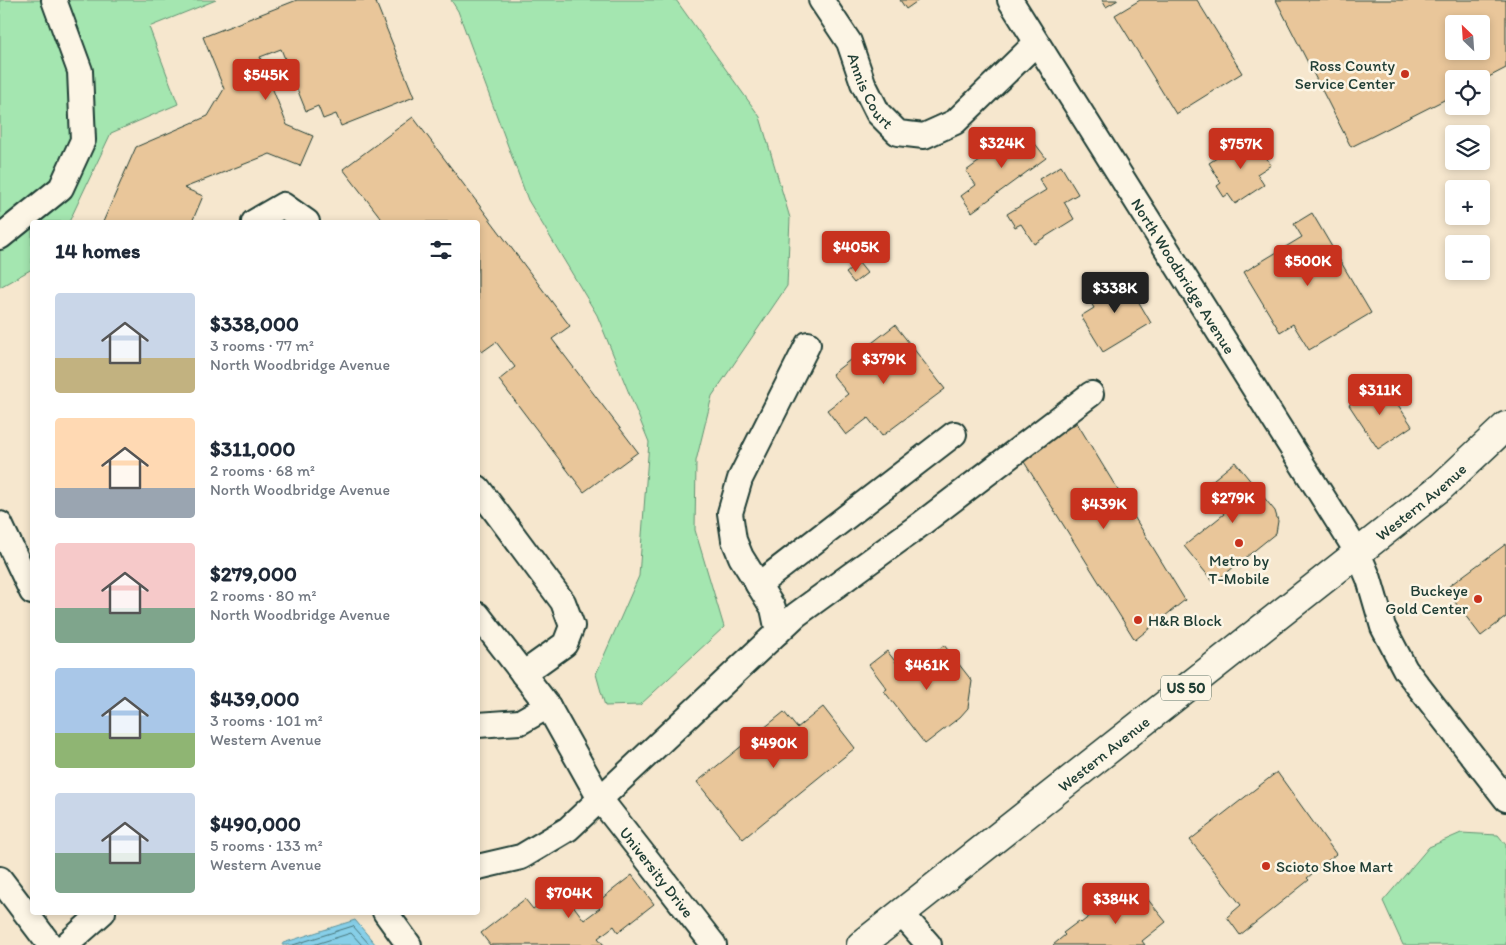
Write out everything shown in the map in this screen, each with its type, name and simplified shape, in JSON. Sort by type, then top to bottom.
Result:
[{"type":"main road","name":"Western Avenue","points":[[861,945],[1441,487],[1506,426]]},
{"type":"street","points":[[0,237],[60,188],[83,140],[80,71],[54,0]]},
{"type":"street","name":"Annis Court","points":[[821,0],[849,42],[863,83],[878,113],[898,133],[924,136],[956,122],[1036,43]]},
{"type":"street","name":"North Woodbridge Avenue","points":[[1010,0],[1358,553],[1369,579],[1383,627],[1405,669],[1506,799]]},
{"type":"street","points":[[257,220],[283,205],[304,220]]},
{"type":"street","points":[[778,632],[773,608],[758,585],[734,540],[730,512],[740,480],[808,344]]},
{"type":"street","points":[[480,866],[521,857],[568,829],[796,615],[920,524],[1090,394]]},
{"type":"street","points":[[758,585],[954,434]]},
{"type":"street","points":[[480,491],[562,602],[572,626],[565,644],[523,674]]},
{"type":"street","points":[[0,524],[30,588]]},
{"type":"street","name":"University Drive","points":[[480,618],[548,706],[600,799],[714,945]]},
{"type":"street","points":[[480,725],[520,722],[548,706]]},
{"type":"street","points":[[0,880],[50,945]]},
{"type":"street","points":[[901,912],[929,945]]},
{"type":"street","points":[[66,945],[100,915]]},
{"type":"street","points":[[387,915],[410,945]]},
{"type":"green space","points":[[0,0],[216,0],[149,27],[178,104],[111,133],[70,220],[30,220],[30,270],[0,287]]},
{"type":"green space","points":[[451,0],[676,0],[760,117],[790,218],[787,286],[712,396],[696,461],[695,530],[724,627],[640,705],[605,706],[596,674],[639,576],[649,442],[597,315],[528,200],[458,11]]},
{"type":"green space","points":[[1461,833],[1498,835],[1506,845],[1506,945],[1403,945],[1383,901],[1429,847]]},
{"type":"water","points":[[355,920],[376,945],[282,945],[283,943]]},
{"type":"building","points":[[297,0],[375,0],[414,97],[341,126],[336,114],[323,119],[318,106],[306,111],[281,49],[260,57],[287,125],[313,136],[300,166],[270,154],[184,188],[203,196],[193,220],[104,220],[136,147],[208,116],[224,89],[203,37]]},
{"type":"building","points":[[900,0],[919,0],[906,9]]},
{"type":"building","points":[[1102,0],[1118,0],[1106,7]]},
{"type":"building","points":[[1140,0],[1197,0],[1242,73],[1176,114],[1115,15]]},
{"type":"building","name":"Ross County Service Center","points":[[1276,0],[1506,0],[1506,68],[1490,76],[1490,70],[1445,70],[1445,100],[1351,147]]},
{"type":"building","points":[[413,117],[570,326],[552,339],[638,452],[584,492],[499,380],[515,367],[496,342],[482,352],[480,349],[480,220],[382,220],[343,169]]},
{"type":"building","points":[[1024,129],[1046,158],[972,212],[961,196],[976,185],[966,171]]},
{"type":"building","points":[[1252,135],[1271,165],[1257,174],[1264,185],[1235,204],[1228,194],[1224,197],[1217,186],[1221,183],[1209,163]]},
{"type":"building","points":[[1061,166],[1078,194],[1064,202],[1074,219],[1034,244],[1021,224],[1015,227],[1007,214],[1046,190],[1039,179]]},
{"type":"building","points":[[1312,213],[1371,313],[1309,350],[1293,324],[1280,332],[1244,272],[1302,237],[1294,224]]},
{"type":"building","points":[[859,263],[867,273],[854,283],[846,273]]},
{"type":"building","points":[[1123,275],[1151,323],[1103,352],[1081,316],[1094,308],[1087,296]]},
{"type":"building","points":[[895,325],[945,389],[882,436],[868,418],[846,435],[827,410],[848,394],[832,374]]},
{"type":"building","points":[[1383,382],[1412,426],[1378,449],[1349,405]]},
{"type":"building","points":[[1077,423],[1185,600],[1135,640],[1021,457]]},
{"type":"building","points":[[1235,462],[1275,511],[1278,521],[1276,533],[1214,583],[1184,546],[1224,514],[1203,488]]},
{"type":"building","points":[[1506,544],[1506,617],[1481,636],[1445,589]]},
{"type":"building","points":[[944,645],[972,681],[968,708],[960,717],[925,744],[884,691],[887,689],[869,665],[887,651],[906,675]]},
{"type":"building","points":[[823,707],[855,748],[743,839],[697,782],[784,712],[797,728]]},
{"type":"building","name":"Scioto Shoe Mart","points":[[1277,772],[1336,854],[1307,878],[1309,880],[1240,935],[1227,917],[1241,905],[1190,840]]},
{"type":"building","points":[[632,875],[654,904],[618,932],[614,926],[598,938],[604,945],[490,945],[481,933],[525,899],[533,909],[557,891],[566,902],[569,900],[584,920],[600,908],[596,903]]},
{"type":"building","points":[[1141,891],[1166,922],[1142,941],[1145,945],[1053,945],[1065,935],[1063,933],[1079,921],[1081,923],[1110,900],[1117,909]]},
{"type":"place","name":"Ross County Service Center","points":[[1405,74]]},
{"type":"place","name":"Metro by T-Mobile","points":[[1239,543]]},
{"type":"place","name":"Buckeye Gold Center","points":[[1478,599]]},
{"type":"place","name":"H&R Block","points":[[1138,620]]},
{"type":"place","name":"Scioto Shoe Mart","points":[[1266,866]]}]
